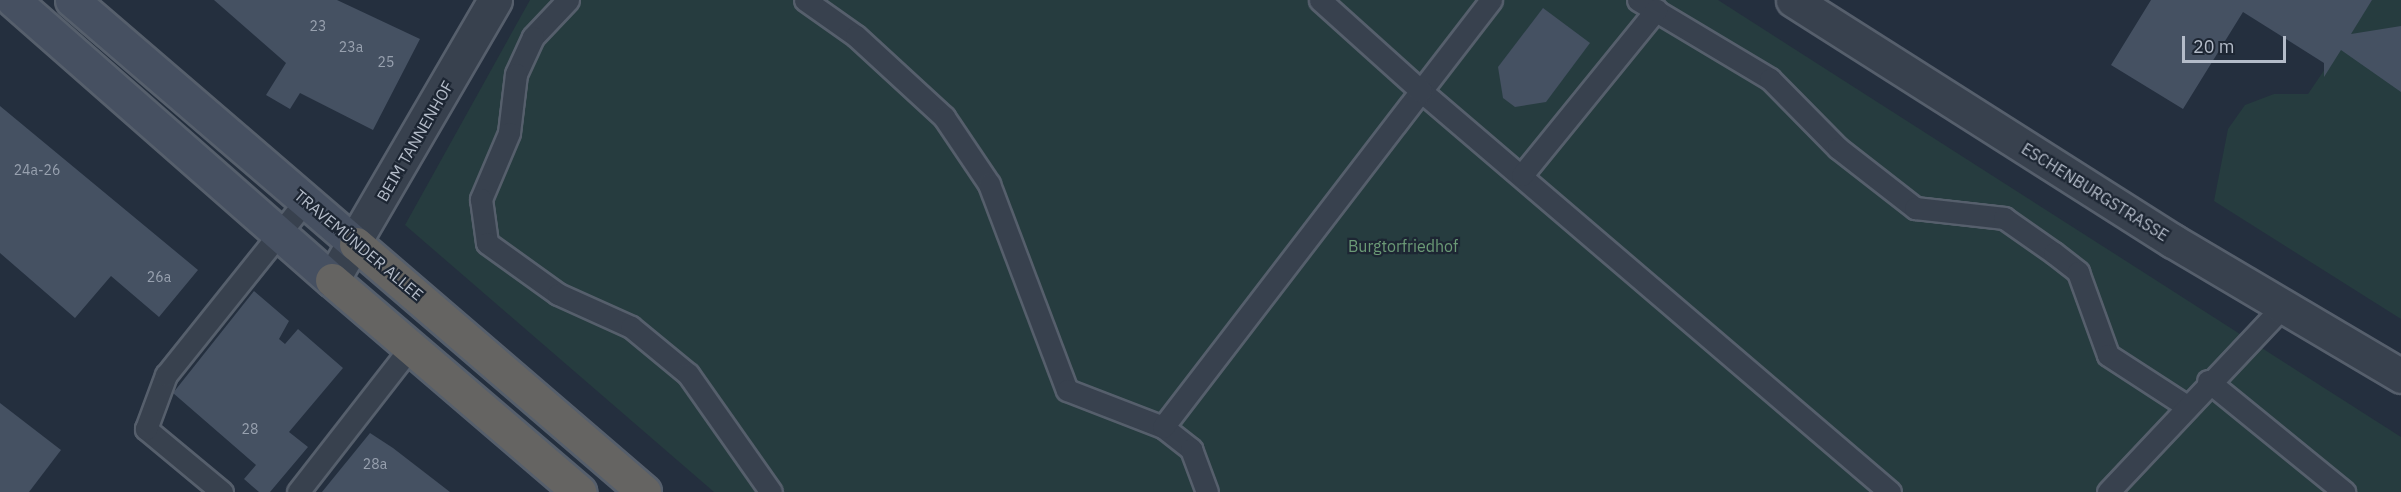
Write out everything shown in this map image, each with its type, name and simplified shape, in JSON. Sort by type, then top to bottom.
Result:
[{"type":"highway","name":"TRAVEMÜNDER ALLEE","points":[[356,244],[644,492]]},
{"type":"highway","points":[[332,280],[579,492]]},
{"type":"main road","points":[[13,0],[332,280]]},
{"type":"main road","name":"TRAVEMÜNDER ALLEE","points":[[72,0],[356,244]]},
{"type":"street","name":"BEIM TANNENHOF","points":[[332,280],[356,244],[495,0]]},
{"type":"street","name":"ESCHENBURGSTRASSE","points":[[1793,0],[2173,241],[2401,376]]},
{"type":"lane","points":[[568,0],[532,37],[516,74],[509,133],[482,199],[487,243],[558,294],[631,327],[688,374],[771,492]]},
{"type":"lane","points":[[805,0],[856,36],[928,102],[970,155],[989,184],[1067,390],[1163,427],[1191,449],[1207,492]]},
{"type":"lane","points":[[1320,0],[1421,91],[1890,492]]},
{"type":"lane","points":[[1163,427],[1491,0]]},
{"type":"lane","points":[[1522,176],[1647,5],[1770,79],[1838,148],[1915,207],[2004,218],[2054,253],[2078,272],[2108,355],[2185,405]]},
{"type":"lane","points":[[222,492],[146,429],[166,375],[306,200]]},
{"type":"lane","points":[[2108,492],[2185,405],[2284,305]]},
{"type":"lane","points":[[298,492],[410,348]]},
{"type":"lane","points":[[2208,381],[2344,492]]},
{"type":"green space","name":"Burgtorfriedhof","points":[[530,0],[1718,0],[2401,437],[2401,492],[714,492],[405,225]]},
{"type":"green space","points":[[2372,0],[2401,0],[2401,319],[2214,201],[2228,129],[2245,105],[2274,94],[2308,94]]},
{"type":"building","points":[[214,0],[337,0],[420,39],[373,130],[300,93],[290,109],[266,95],[286,63]]},
{"type":"building","points":[[2151,0],[2372,0],[2351,34],[2401,26],[2401,92],[2341,50],[2324,77],[2324,63],[2243,12],[2183,109],[2111,65]]},
{"type":"building","points":[[1543,8],[1590,43],[1546,102],[1515,107],[1503,98],[1498,67]]},
{"type":"building","points":[[0,106],[198,270],[159,317],[111,276],[75,318],[0,253]]},
{"type":"building","points":[[254,291],[289,321],[279,339],[285,344],[298,329],[343,368],[289,432],[308,447],[270,492],[259,492],[244,479],[256,465],[173,393]]},
{"type":"building","points":[[0,403],[61,450],[29,492],[0,492]]},
{"type":"building","points":[[370,433],[393,448],[450,492],[322,492]]}]
